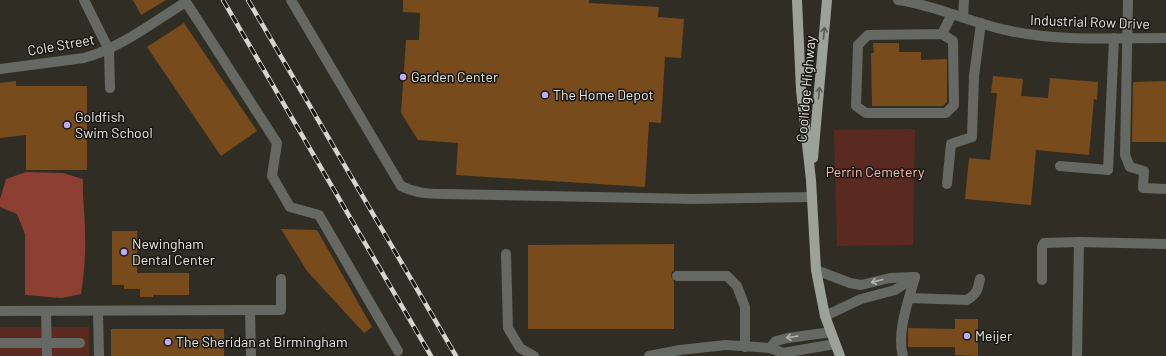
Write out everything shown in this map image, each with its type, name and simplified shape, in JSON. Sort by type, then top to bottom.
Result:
[{"type":"main road","name":"Coolidge Highway","points":[[797,0],[801,90],[812,180]]},
{"type":"main road","name":"Coolidge Highway","points":[[827,0],[812,180],[812,197],[816,270],[825,316],[840,356]]},
{"type":"street","points":[[84,0],[109,50],[110,88]]},
{"type":"street","points":[[291,0],[401,186],[410,190],[431,194],[694,199],[812,197]]},
{"type":"street","name":"Industrial Row Drive","points":[[898,0],[922,5],[1006,30],[1044,37],[1166,38]]},
{"type":"street","points":[[964,0],[964,17]]},
{"type":"street","points":[[1128,0],[1125,155],[1130,167],[1144,171],[1143,188],[1166,189]]},
{"type":"street","name":"Cole Street","points":[[0,69],[84,58],[109,50],[186,2],[277,143],[272,176],[290,207],[319,214],[398,351]]},
{"type":"street","points":[[942,34],[952,14]]},
{"type":"street","points":[[947,184],[951,144],[972,137],[974,76],[981,23]]},
{"type":"street","points":[[942,34],[953,42],[954,105],[946,113],[866,113],[856,106],[858,45],[868,35],[942,34]]},
{"type":"street","points":[[1060,166],[1108,170],[1114,38]]},
{"type":"street","points":[[1077,356],[1078,242]]},
{"type":"street","points":[[1042,280],[1042,247],[1044,243],[1078,242],[1166,244]]},
{"type":"street","points":[[506,254],[508,328],[520,348],[534,356]]},
{"type":"street","points":[[816,270],[861,285],[890,278],[916,277]]},
{"type":"street","points":[[677,276],[727,276],[737,286],[745,307],[745,346]]},
{"type":"street","points":[[903,356],[901,331],[916,277]]},
{"type":"street","points":[[825,316],[861,300],[895,290],[916,277]]},
{"type":"street","points":[[909,298],[967,300],[974,296],[978,290],[980,278]]},
{"type":"street","points":[[0,311],[281,310],[281,279]]},
{"type":"street","points":[[250,310],[251,356]]},
{"type":"street","points":[[46,311],[47,356]]},
{"type":"street","points":[[98,311],[99,356]]},
{"type":"street","points":[[770,348],[776,341],[831,332]]},
{"type":"street","points":[[0,343],[80,343]]},
{"type":"street","points":[[652,356],[680,350],[726,345],[770,348],[784,354],[835,344]]},
{"type":"green space","name":"Perrin Cemetery","points":[[915,129],[913,245],[837,246],[834,130]]},
{"type":"green space","points":[[0,327],[89,327],[89,356],[0,356]]},
{"type":"shaded area","points":[[26,172],[63,173],[83,179],[85,248],[81,294],[62,298],[25,295],[25,234],[17,214],[0,207],[0,199],[6,179]]},
{"type":"building","points":[[133,0],[166,0],[141,15]]},
{"type":"building","name":"The Home Depot","points":[[403,0],[589,0],[589,3],[659,7],[658,17],[684,19],[681,58],[665,57],[661,123],[649,122],[645,187],[456,175],[458,143],[418,140],[401,113],[406,40],[419,40],[420,13],[403,12]]},
{"type":"building","points":[[184,23],[257,131],[221,156],[147,47]]},
{"type":"building","points":[[873,43],[899,43],[899,52],[921,52],[921,60],[947,59],[947,102],[943,106],[872,106],[871,53],[874,53]]},
{"type":"building","points":[[993,76],[1023,79],[1021,96],[1048,98],[1050,78],[1098,82],[1097,100],[1094,99],[1089,155],[1036,150],[1031,205],[965,199],[969,158],[990,160],[997,93],[991,93]]},
{"type":"building","points":[[16,81],[16,86],[87,86],[87,170],[26,170],[26,135],[0,138],[0,83]]},
{"type":"building","points":[[1166,81],[1166,142],[1132,142],[1133,82]]},
{"type":"building","points":[[281,229],[317,230],[372,327],[364,333],[307,271]]},
{"type":"building","name":"Newingham Dental Center","points":[[112,231],[137,231],[137,273],[189,273],[189,295],[153,295],[153,297],[140,297],[140,289],[124,289],[124,285],[112,285]]},
{"type":"building","points":[[674,244],[674,270],[671,276],[674,282],[674,329],[528,329],[528,245]]},
{"type":"building","points":[[955,319],[978,319],[978,356],[955,355],[955,347],[908,347],[908,328],[955,329]]},
{"type":"building","name":"The Sheridan at Birmingham","points":[[111,329],[224,329],[224,356],[111,356]]},
{"type":"railway","points":[[223,0],[431,356]]},
{"type":"railway","points":[[248,0],[456,356]]},
{"type":"place","name":"Garden Center","points":[[403,77]]},
{"type":"place","name":"The Home Depot","points":[[545,95]]},
{"type":"place","name":"Goldfish Swim School","points":[[67,125]]},
{"type":"place","name":"Newingham Dental Center","points":[[124,252]]},
{"type":"place","name":"Meijer","points":[[967,336]]},
{"type":"place","name":"The Sheridan at Birmingham","points":[[168,342]]}]
